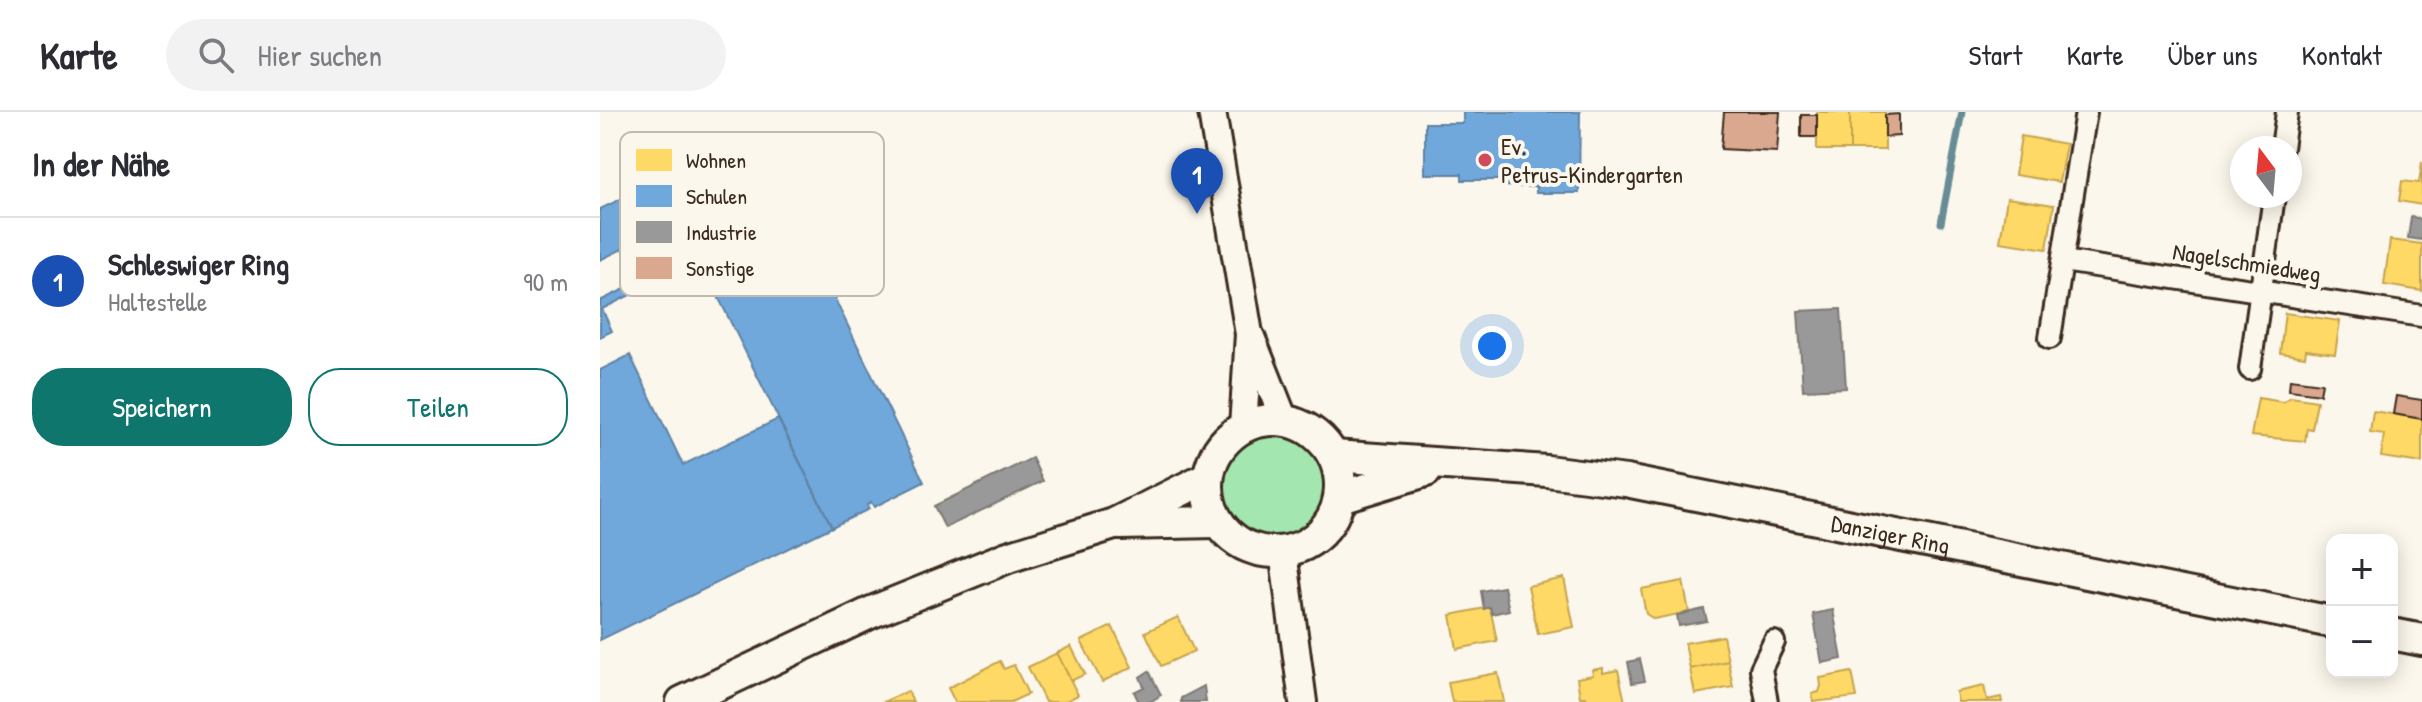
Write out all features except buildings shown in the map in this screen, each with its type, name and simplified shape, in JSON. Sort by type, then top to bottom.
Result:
[{"type":"main road","points":[[1264,420],[1284,420],[1304,427],[1321,439],[1333,456],[1340,475],[1340,497],[1333,517],[1320,534],[1303,546],[1283,552],[1257,551],[1234,540],[1217,522],[1208,498],[1208,477],[1214,457],[1226,439],[1243,427],[1264,420]]},
{"type":"main road","name":"Danziger Ring","points":[[1333,456],[1547,471],[1626,481],[2326,621]]},
{"type":"main road","name":"Danziger Ring","points":[[1340,497],[1447,465]]},
{"type":"main road","points":[[682,702],[886,606],[1008,557],[1114,524],[1208,477]]},
{"type":"main road","points":[[1114,524],[1217,522]]},
{"type":"main road","points":[[2398,635],[2422,640]]},
{"type":"street","points":[[1212,112],[1249,334],[1284,420]]},
{"type":"street","points":[[2050,338],[2086,112]]},
{"type":"street","points":[[2284,136],[2287,112]]},
{"type":"street","points":[[2250,369],[2272,208]]},
{"type":"street","name":"Nagelschmiedweg","points":[[2063,261],[2422,316]]},
{"type":"street","points":[[1243,427],[1249,334]]},
{"type":"street","points":[[1283,552],[1303,702]]},
{"type":"street","points":[[1767,702],[1761,669],[1774,642]]},
{"type":"green space","points":[[1274,435],[1294,439],[1311,450],[1322,467],[1326,487],[1322,507],[1311,524],[1294,535],[1274,539],[1254,535],[1237,524],[1226,507],[1222,487],[1226,467],[1237,450],[1254,439]]},
{"type":"waterway","points":[[1941,223],[1962,112]]},
{"type":"place","name":"Ev. Petrus-Kindergarten","points":[[1485,160]]},
{"type":"place","name":"Schleswiger Ring","points":[[1197,214]]}]
